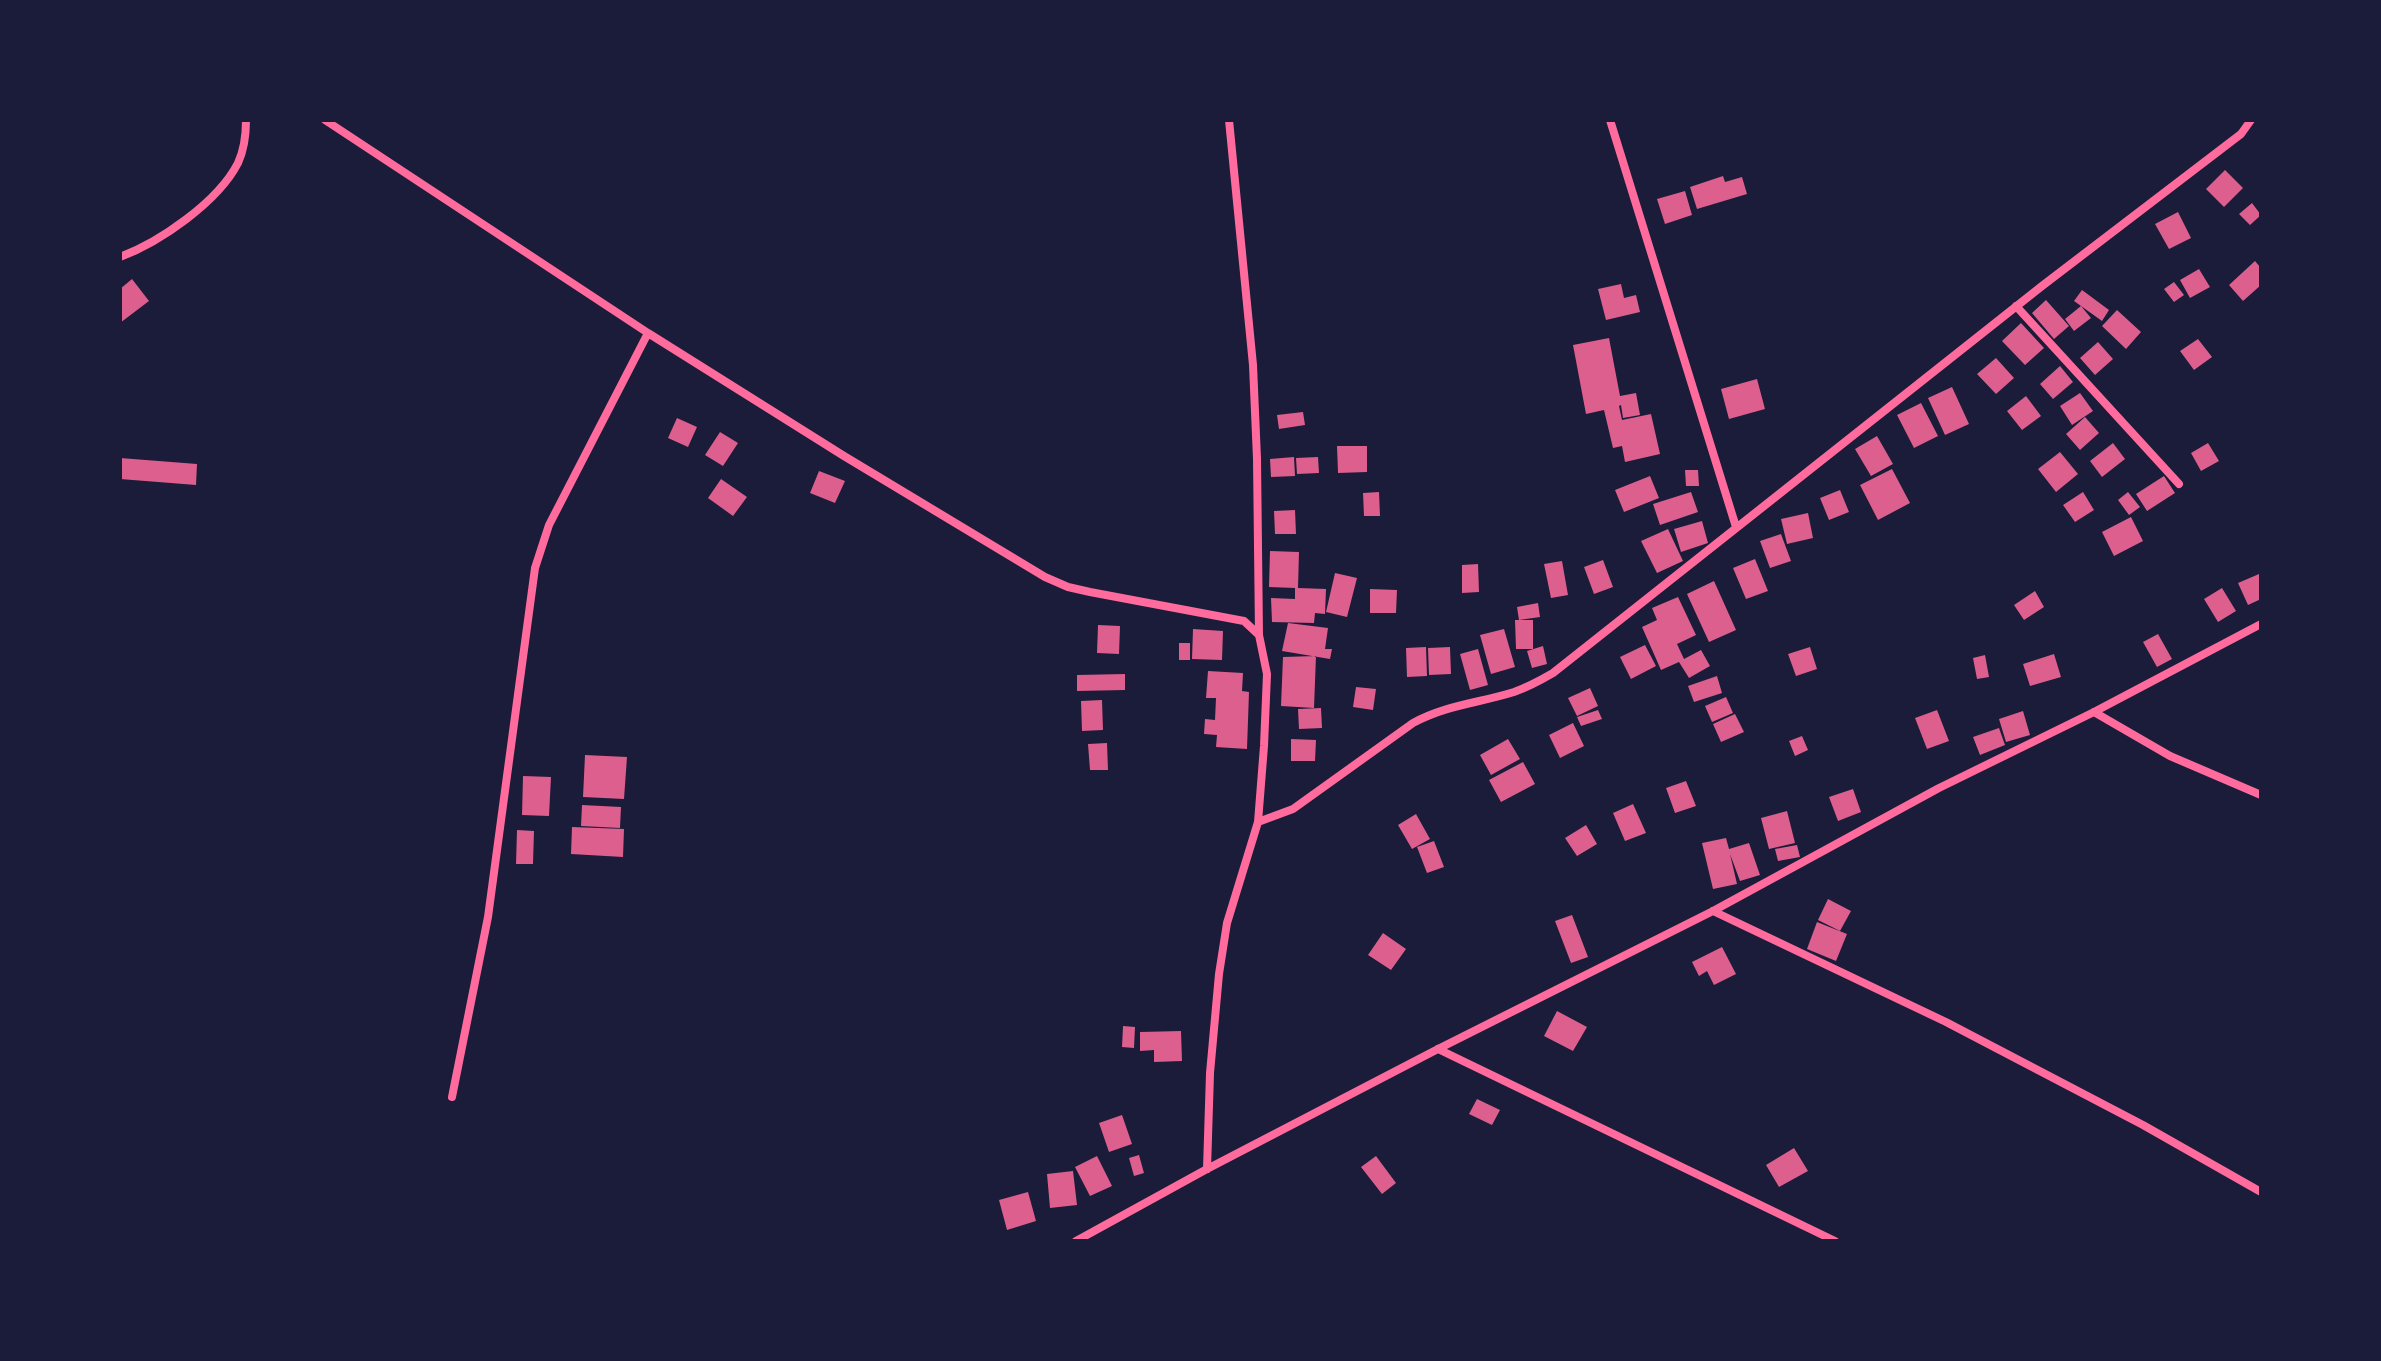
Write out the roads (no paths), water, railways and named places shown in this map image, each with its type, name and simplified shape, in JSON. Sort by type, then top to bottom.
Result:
[{"type":"street","points":[[120,257],[173,228],[228,178],[244,147],[246,120]]},
{"type":"street","points":[[325,120],[648,333],[1045,577],[1090,592],[1244,621],[1259,635]]},
{"type":"street","points":[[1207,1169],[1210,1073],[1223,948],[1239,876],[1258,822],[1267,674],[1259,635],[1253,365],[1229,120]]},
{"type":"street","points":[[1610,120],[1736,527]]},
{"type":"street","points":[[1258,822],[1293,809],[1429,714],[1513,692],[1553,673],[2016,306],[2241,134],[2251,120]]},
{"type":"street","points":[[2016,306],[2179,484]]},
{"type":"street","points":[[452,1097],[488,917],[535,568],[549,525],[648,333]]},
{"type":"street","points":[[1076,1241],[1207,1169],[1713,911],[1939,788],[2094,712],[2261,624]]},
{"type":"street","points":[[2094,712],[2170,756],[2261,795]]},
{"type":"street","points":[[1713,911],[1946,1022],[2143,1125],[2261,1192]]},
{"type":"street","points":[[1438,1049],[1835,1241]]}]
